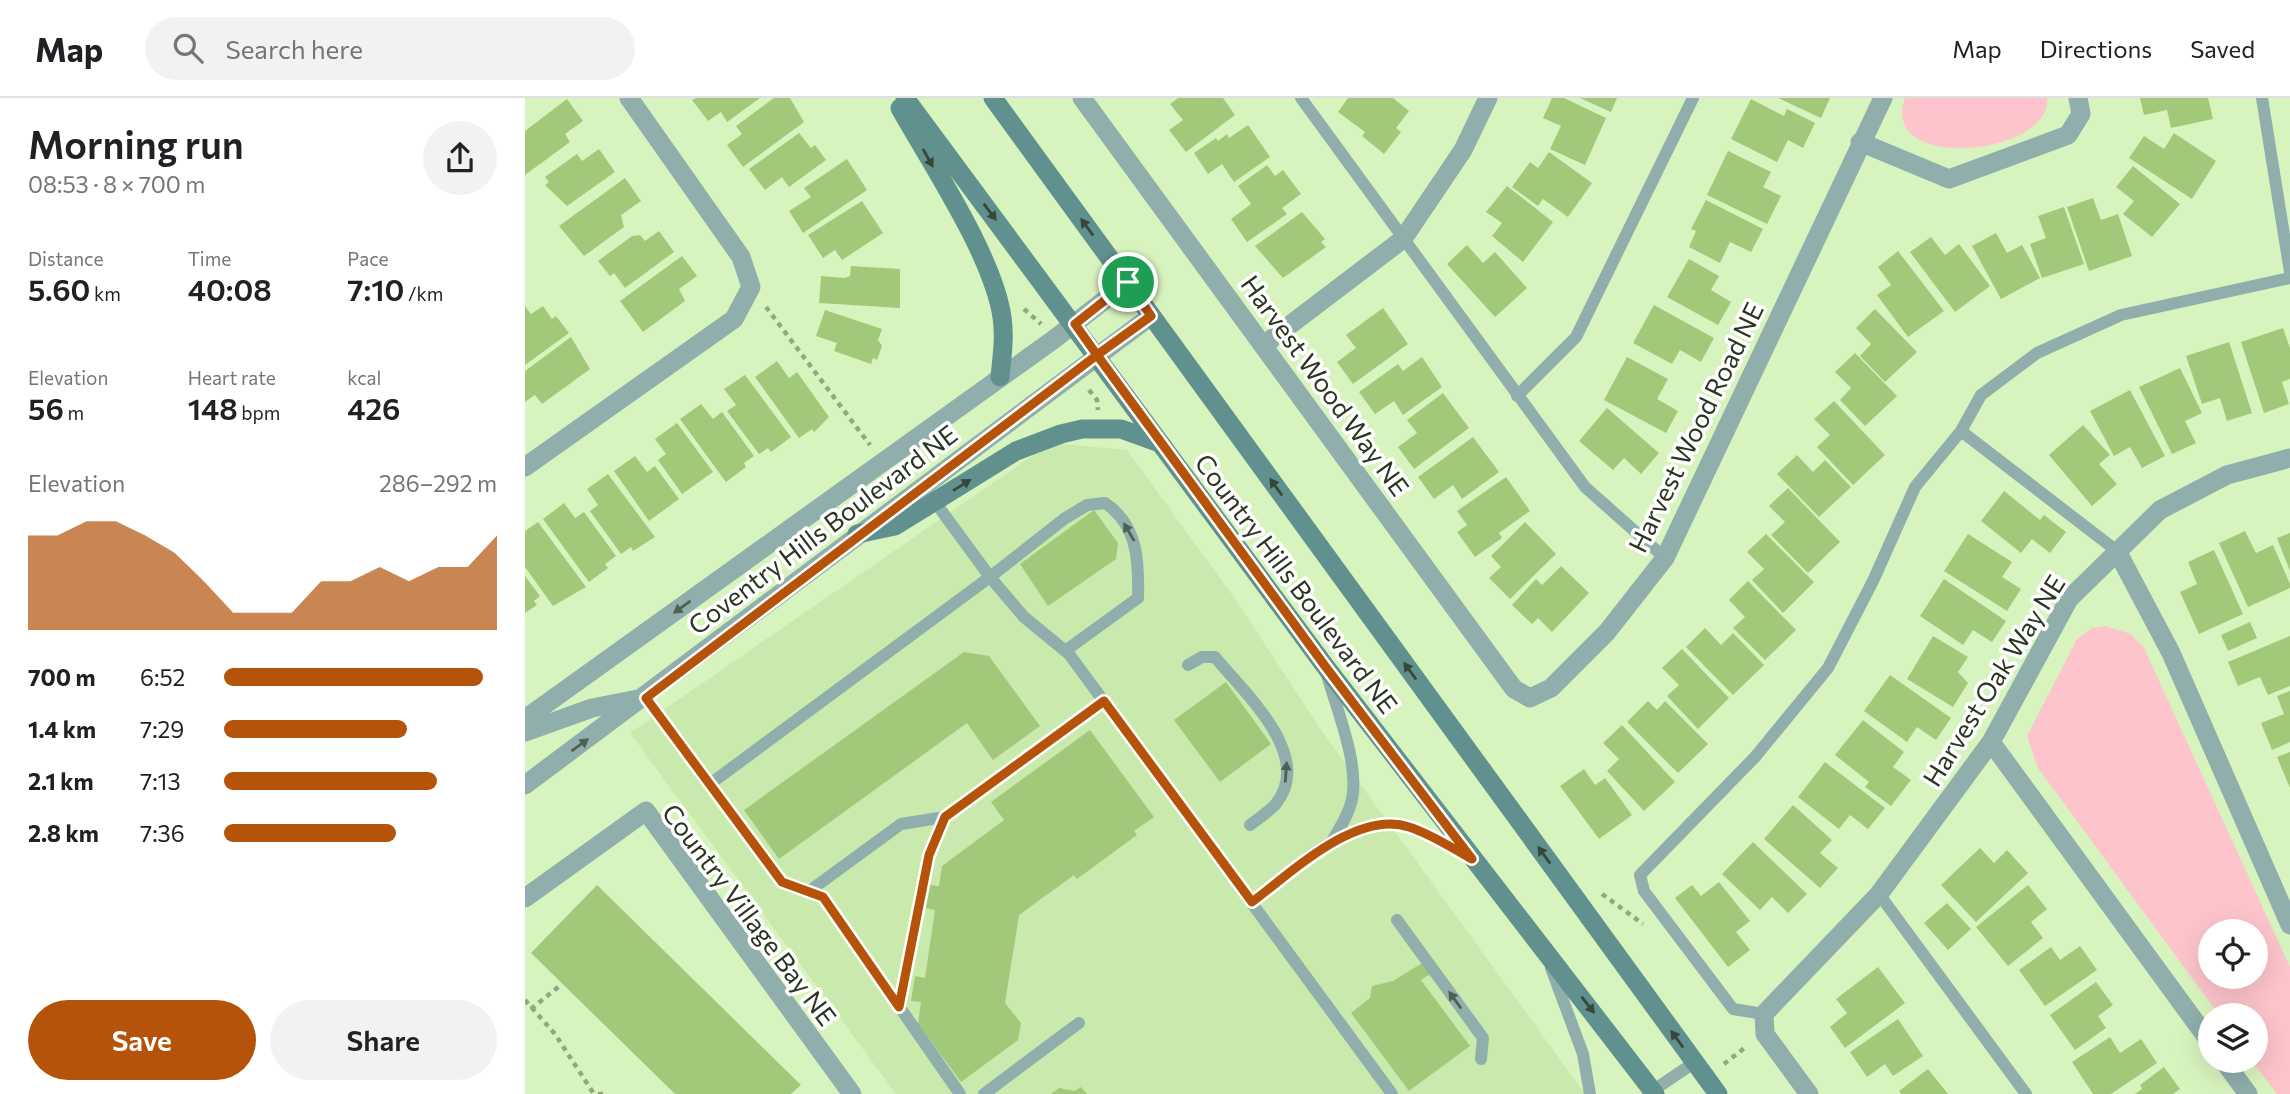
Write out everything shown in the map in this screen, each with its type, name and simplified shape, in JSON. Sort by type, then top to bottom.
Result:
[{"type":"main road","points":[[895,98],[984,261],[998,297],[1003,339],[1000,377]]},
{"type":"main road","name":"Country Hills Boulevard NE","points":[[905,98],[1075,324],[1325,666],[1652,1093]]},
{"type":"main road","name":"Country Hills Boulevard NE","points":[[992,98],[1715,1093]]},
{"type":"main road","points":[[857,534],[895,526],[1016,451],[1061,434],[1082,429],[1121,429],[1161,444]]},
{"type":"street","points":[[525,467],[733,319],[751,287],[741,257],[629,98]]},
{"type":"street","name":"Harvest Wood Way NE","points":[[1082,98],[1265,344],[1514,689],[1530,698]]},
{"type":"street","points":[[1265,344],[1403,239],[1463,150],[1488,98]]},
{"type":"street","name":"Harvest Wood Road NE","points":[[1530,698],[1551,688],[1607,632],[1665,558],[1883,98]]},
{"type":"street","points":[[1860,142],[1949,179],[2069,135],[2081,114],[2078,98]]},
{"type":"street","name":"Coventry Hills Boulevard NE","points":[[525,719],[1075,324],[1128,282]]},
{"type":"street","name":"Coventry Hills Boulevard NE","points":[[525,785],[646,698],[857,534],[1151,316]]},
{"type":"street","name":"Harvest Oak Way NE","points":[[1764,1014],[1879,894],[1991,742],[2069,599],[2160,510],[2227,475],[2290,458]]},
{"type":"street","points":[[2117,551],[2171,653],[2290,925]]},
{"type":"street","points":[[525,732],[592,708],[646,698]]},
{"type":"street","points":[[1991,742],[2198,1026]]},
{"type":"street","name":"Country Village Bay NE","points":[[525,898],[646,811],[852,1094]]},
{"type":"street","points":[[1764,1014],[1765,1034],[1809,1094]]},
{"type":"street","points":[[2233,1073],[2248,1094]]},
{"type":"lane","points":[[1301,98],[1585,487],[1665,558]]},
{"type":"lane","points":[[1517,396],[1576,337],[1693,98]]},
{"type":"lane","points":[[2262,98],[2290,272]]},
{"type":"lane","points":[[1764,1014],[1733,1009],[1644,891],[1640,875],[1755,757],[1828,668],[1873,581],[1915,486],[1961,431],[1981,395],[2038,353],[2120,315],[2290,278]]},
{"type":"lane","points":[[1961,431],[2117,551]]},
{"type":"lane","points":[[935,502],[990,577],[1024,617],[1065,651],[1104,701],[1392,1094]]},
{"type":"lane","points":[[710,783],[1070,515],[1087,505],[1104,503],[1114,509],[1135,541],[1139,559],[1138,598],[1065,651]]},
{"type":"lane","points":[[1188,665],[1202,657],[1215,657],[1278,735],[1286,755],[1289,772],[1283,791],[1275,804],[1250,825]]},
{"type":"lane","points":[[1325,666],[1353,767],[1354,790],[1350,809],[1330,844]]},
{"type":"lane","points":[[646,698],[782,882],[823,897],[960,1094]]},
{"type":"lane","points":[[808,892],[901,824],[945,817],[1104,701]]},
{"type":"lane","points":[[899,1007],[929,855],[945,817]]},
{"type":"lane","points":[[1252,902],[1330,844],[1361,829],[1383,824],[1407,826],[1472,859]]},
{"type":"lane","points":[[1879,894],[2026,1094]]},
{"type":"lane","points":[[1397,920],[1483,1038],[1481,1059]]},
{"type":"lane","points":[[1543,948],[1583,1054],[1590,1094]]},
{"type":"lane","points":[[984,1094],[1079,1023]]},
{"type":"lane","points":[[1652,1093],[1695,1062]]},
{"type":"path","points":[[751,287],[882,463]]},
{"type":"path","points":[[1014,307],[1025,310],[1044,327]]},
{"type":"path","points":[[1088,388],[1097,400],[1098,414]]},
{"type":"path","points":[[1597,890],[1646,926]]},
{"type":"path","points":[[531,1009],[562,984]]},
{"type":"path","points":[[525,1000],[555,1034],[599,1094]]},
{"type":"path","points":[[1723,1065],[1738,1052]]},
{"type":"shaded area","points":[[1905,98],[2047,98],[2042,117],[2024,133],[1998,143],[1968,148],[1940,146],[1917,138],[1904,122]]},
{"type":"shaded area","points":[[1051,443],[1127,450],[1238,603],[1319,727],[1585,1094],[896,1094],[630,733]]},
{"type":"shaded area","points":[[2105,626],[2131,634],[2144,648],[2290,967],[2290,1094],[2277,1094],[2261,1073],[2268,1073],[2268,1003],[2210,1003],[2200,989],[2268,989],[2268,919],[2198,919],[2198,986],[2038,768],[2027,736],[2077,639],[2092,628]]},
{"type":"building","points":[[760,98],[727,122],[721,112],[708,121],[692,100]]},
{"type":"building","points":[[774,98],[790,98],[804,122],[743,167],[727,145],[742,134],[736,126]]},
{"type":"building","points":[[1178,98],[1223,98],[1235,115],[1186,152],[1169,130],[1183,120],[1170,104]]},
{"type":"building","points":[[1348,98],[1393,98],[1409,111],[1396,128],[1401,132],[1384,154],[1362,136],[1365,132],[1338,112]]},
{"type":"building","points":[[1552,98],[1564,98],[1606,118],[1585,165],[1550,149],[1561,126],[1543,118]]},
{"type":"building","points":[[1580,98],[1617,98],[1611,112]]},
{"type":"building","points":[[1778,98],[1830,98],[1821,118]]},
{"type":"building","points":[[2140,98],[2208,98],[2213,119],[2171,128],[2167,110],[2144,115]]},
{"type":"building","points":[[567,99],[583,121],[565,134],[570,142],[525,175],[525,131]]},
{"type":"building","points":[[1751,99],[1784,116],[1787,109],[1815,123],[1803,148],[1788,140],[1777,162],[1731,139]]},
{"type":"building","points":[[1248,125],[1270,157],[1234,182],[1222,164],[1208,174],[1194,153],[1216,138],[1218,141],[1227,134],[1229,138]]},
{"type":"building","points":[[799,133],[811,148],[815,145],[826,160],[789,187],[782,177],[765,190],[749,169]]},
{"type":"building","points":[[2174,133],[2216,161],[2192,199],[2129,158],[2144,136],[2164,149]]},
{"type":"building","points":[[599,149],[615,172],[567,206],[545,185],[549,182],[545,177],[577,154],[582,161]]},
{"type":"building","points":[[1728,151],[1771,172],[1763,187],[1781,196],[1767,224],[1707,195]]},
{"type":"building","points":[[1549,152],[1592,183],[1568,217],[1543,199],[1538,206],[1512,187],[1530,162],[1538,168]]},
{"type":"building","points":[[847,159],[867,190],[803,233],[789,211],[811,197],[804,188]]},
{"type":"building","points":[[1267,165],[1275,176],[1283,170],[1301,194],[1282,208],[1287,214],[1247,242],[1231,219],[1251,204],[1238,186]]},
{"type":"building","points":[[2133,166],[2180,204],[2152,237],[2123,214],[2134,201],[2116,187]]},
{"type":"building","points":[[625,178],[641,201],[621,215],[624,227],[584,256],[559,226]]},
{"type":"building","points":[[1507,186],[1553,222],[1523,262],[1492,236],[1502,223],[1486,212]]},
{"type":"building","points":[[2093,198],[2101,220],[2118,214],[2132,256],[2089,271],[2067,207]]},
{"type":"building","points":[[1706,200],[1763,229],[1751,252],[1730,242],[1720,263],[1689,247],[1696,231],[1691,229]]},
{"type":"building","points":[[862,201],[883,233],[842,260],[835,250],[823,258],[808,235]]},
{"type":"building","points":[[2064,207],[2084,264],[2042,278],[2030,244],[2046,238],[2038,216]]},
{"type":"building","points":[[1302,212],[1325,239],[1321,242],[1326,247],[1283,278],[1255,246]]},
{"type":"building","points":[[659,231],[674,252],[625,288],[614,273],[610,276],[598,261],[632,236],[640,235],[645,241]]},
{"type":"building","points":[[1996,233],[2007,253],[2022,245],[2040,278],[2001,299],[1972,246]]},
{"type":"building","points":[[1931,237],[1945,255],[1959,244],[1990,286],[1955,312],[1910,252]]},
{"type":"building","points":[[1467,245],[1483,263],[1495,252],[1527,288],[1495,317],[1447,264]]},
{"type":"building","points":[[1898,251],[1944,311],[1908,337],[1877,295],[1891,285],[1878,267]]},
{"type":"building","points":[[682,256],[697,276],[679,289],[685,301],[643,332],[620,301]]},
{"type":"building","points":[[1689,259],[1719,276],[1711,290],[1731,302],[1718,325],[1667,297]]},
{"type":"building","points":[[851,266],[900,269],[900,308],[819,303],[821,276],[845,278],[850,276]]},
{"type":"building","points":[[1654,305],[1714,338],[1701,362],[1680,350],[1672,364],[1633,343]]},
{"type":"building","points":[[525,306],[531,314],[543,306],[552,319],[556,316],[569,333],[525,365]]},
{"type":"building","points":[[1383,308],[1408,344],[1353,384],[1337,362],[1356,348],[1346,335]]},
{"type":"building","points":[[1875,309],[1917,352],[1885,382],[1860,356],[1871,344],[1856,328]]},
{"type":"building","points":[[825,310],[882,329],[878,340],[882,346],[877,360],[873,358],[871,364],[834,351],[837,343],[816,336]]},
{"type":"building","points":[[2283,328],[2290,348],[2290,379],[2282,382],[2289,404],[2264,413],[2241,342]]},
{"type":"building","points":[[571,337],[590,369],[542,404],[535,395],[525,402],[525,371]]},
{"type":"building","points":[[2229,342],[2252,413],[2227,421],[2220,398],[2202,404],[2186,356]]},
{"type":"building","points":[[1855,353],[1897,396],[1865,426],[1840,400],[1851,388],[1835,372]]},
{"type":"building","points":[[1422,357],[1442,387],[1403,415],[1394,401],[1375,414],[1359,392],[1398,364],[1403,371]]},
{"type":"building","points":[[1627,357],[1668,379],[1657,399],[1678,411],[1666,433],[1604,400]]},
{"type":"building","points":[[777,361],[789,378],[797,372],[829,417],[814,432],[812,429],[799,438],[755,377]]},
{"type":"building","points":[[2180,368],[2202,413],[2185,421],[2196,443],[2172,454],[2139,387]]},
{"type":"building","points":[[745,375],[791,437],[771,452],[768,448],[759,454],[727,411],[736,405],[724,389]]},
{"type":"building","points":[[2130,390],[2165,456],[2142,468],[2130,447],[2114,456],[2090,411]]},
{"type":"building","points":[[1443,393],[1469,428],[1414,469],[1398,447],[1417,433],[1407,420]]},
{"type":"building","points":[[1834,401],[1885,455],[1853,485],[1817,447],[1830,435],[1814,419]]},
{"type":"building","points":[[701,404],[713,419],[722,412],[754,456],[744,463],[746,467],[726,482],[680,419]]},
{"type":"building","points":[[1607,408],[1659,453],[1641,474],[1624,458],[1613,470],[1579,441]]},
{"type":"building","points":[[677,423],[713,472],[682,494],[658,460],[666,454],[655,439]]},
{"type":"building","points":[[2083,425],[2110,455],[2099,464],[2117,484],[2092,506],[2049,455]]},
{"type":"building","points":[[1473,437],[1499,472],[1462,499],[1453,485],[1434,499],[1418,477]]},
{"type":"building","points":[[1797,455],[1813,472],[1825,460],[1851,487],[1819,517],[1777,474]]},
{"type":"building","points":[[635,456],[647,472],[655,466],[679,499],[649,521],[614,471]]},
{"type":"building","points":[[608,474],[655,537],[633,551],[631,547],[621,554],[590,511],[598,505],[587,489]]},
{"type":"building","points":[[1506,477],[1530,511],[1499,533],[1502,538],[1475,557],[1457,532],[1467,525],[1457,511]]},
{"type":"building","points":[[1788,488],[1840,542],[1808,573],[1771,535],[1785,522],[1769,506]]},
{"type":"building","points":[[2004,491],[2040,520],[2044,515],[2066,532],[2050,553],[2032,539],[2021,553],[1981,521]]},
{"type":"building","points":[[564,503],[575,518],[584,512],[616,556],[605,564],[608,568],[589,582],[543,519]]},
{"type":"building","points":[[1094,510],[1118,543],[1116,559],[1048,606],[1020,564]]},
{"type":"building","points":[[538,522],[586,587],[553,606],[525,567],[525,531]]},
{"type":"building","points":[[1525,522],[1556,554],[1510,599],[1489,578],[1501,567],[1491,556]]},
{"type":"building","points":[[2245,531],[2256,553],[2273,545],[2290,584],[2290,588],[2248,607],[2219,543]]},
{"type":"building","points":[[2290,533],[2290,571],[2277,538]]},
{"type":"building","points":[[1766,534],[1814,582],[1783,613],[1752,580],[1764,569],[1747,552]]},
{"type":"building","points":[[1968,534],[2012,562],[2002,577],[2021,589],[2007,611],[1944,571]]},
{"type":"building","points":[[2214,550],[2243,614],[2199,634],[2180,592],[2197,584],[2188,562]]},
{"type":"building","points":[[1561,566],[1589,593],[1552,632],[1538,618],[1532,624],[1512,605],[1536,579],[1542,585]]},
{"type":"building","points":[[525,576],[540,596],[534,601],[537,605],[525,613]]},
{"type":"building","points":[[1944,579],[2006,621],[1992,642],[1973,630],[1963,645],[1920,616]]},
{"type":"building","points":[[1748,581],[1796,630],[1765,660],[1733,628],[1745,617],[1729,600]]},
{"type":"building","points":[[2250,622],[2257,638],[2228,651],[2221,635]]},
{"type":"building","points":[[1705,628],[1721,645],[1733,633],[1764,665],[1733,695],[1686,647]]},
{"type":"building","points":[[1933,636],[1968,657],[1958,672],[1968,683],[1953,707],[1907,679]]},
{"type":"building","points":[[2290,636],[2290,686],[2268,695],[2260,677],[2238,686],[2228,662]]},
{"type":"building","points":[[1682,649],[1729,698],[1698,729],[1667,696],[1679,685],[1662,668]]},
{"type":"building","points":[[964,652],[989,656],[1040,726],[993,760],[967,723],[779,859],[744,810]]},
{"type":"building","points":[[1890,675],[1951,718],[1936,740],[1917,727],[1907,742],[1864,711]]},
{"type":"building","points":[[1226,682],[1271,744],[1220,782],[1174,720]]},
{"type":"building","points":[[2290,691],[2290,742],[2272,750],[2261,723],[2284,714],[2277,696]]},
{"type":"building","points":[[1648,701],[1657,710],[1665,701],[1708,744],[1678,773],[1627,722]]},
{"type":"building","points":[[1863,720],[1904,752],[1893,767],[1911,780],[1891,806],[1865,787],[1869,782],[1835,755]]},
{"type":"building","points":[[1622,725],[1675,782],[1644,811],[1607,771],[1619,759],[1603,743]]},
{"type":"building","points":[[1090,730],[1154,817],[1134,831],[1137,835],[1077,879],[1074,875],[1019,915],[1005,1003],[1021,1023],[1018,1040],[961,1082],[918,1024],[921,1002],[911,1001],[915,976],[925,978],[935,910],[925,908],[929,885],[939,886],[942,866],[1004,820],[991,802]]},
{"type":"building","points":[[2290,752],[2290,788],[2277,757]]},
{"type":"building","points":[[1825,762],[1885,808],[1868,829],[1850,815],[1839,829],[1798,797]]},
{"type":"building","points":[[1584,769],[1595,785],[1605,778],[1632,815],[1599,839],[1560,786]]},
{"type":"building","points":[[1793,805],[1832,840],[1820,853],[1838,868],[1820,888],[1764,839]]},
{"type":"building","points":[[1753,842],[1807,894],[1788,913],[1772,897],[1760,910],[1722,874]]},
{"type":"building","points":[[1980,848],[1994,863],[2007,850],[2028,873],[1976,922],[1941,885]]},
{"type":"building","points":[[1719,882],[1750,921],[1736,932],[1750,950],[1728,967],[1675,898],[1692,885],[1701,896]]},
{"type":"building","points":[[597,885],[801,1085],[791,1094],[675,1094],[531,953]]},
{"type":"building","points":[[2028,885],[2047,909],[2031,922],[2043,938],[2008,966],[1976,927]]},
{"type":"building","points":[[1947,903],[1971,929],[1948,950],[1924,923]]},
{"type":"building","points":[[2080,946],[2097,970],[2045,1006],[2019,970],[2051,947],[2060,960]]},
{"type":"building","points":[[1424,962],[1432,973],[1421,980],[1470,1046],[1409,1091],[1351,1013],[1370,998],[1372,986],[1393,981]]},
{"type":"building","points":[[1878,967],[1905,1003],[1845,1048],[1830,1027],[1847,1013],[1836,999]]},
{"type":"building","points":[[2096,982],[2113,1005],[2098,1016],[2106,1028],[2075,1050],[2050,1015]]},
{"type":"building","points":[[1898,1019],[1923,1056],[1893,1076],[1885,1064],[1867,1077],[1850,1052]]},
{"type":"building","points":[[2110,1037],[2120,1053],[2141,1039],[2157,1063],[2111,1094],[2093,1094],[2072,1062]]},
{"type":"building","points":[[2164,1067],[2180,1089],[2173,1094],[2135,1094],[2142,1089],[2140,1085]]},
{"type":"building","points":[[1928,1069],[1948,1094],[1901,1094],[1899,1091]]},
{"type":"building","points":[[1081,1087],[1087,1094],[1051,1094],[1059,1088],[1075,1091]]},
{"type":"route","points":[[1128,282],[1075,324],[1097,355],[857,534],[646,698],[782,882],[823,897],[899,1007],[929,855],[945,817],[1104,701],[1252,902],[1330,844],[1361,829],[1382,824],[1407,826],[1472,859],[1325,666],[1097,355],[1151,316],[1128,282]]}]
